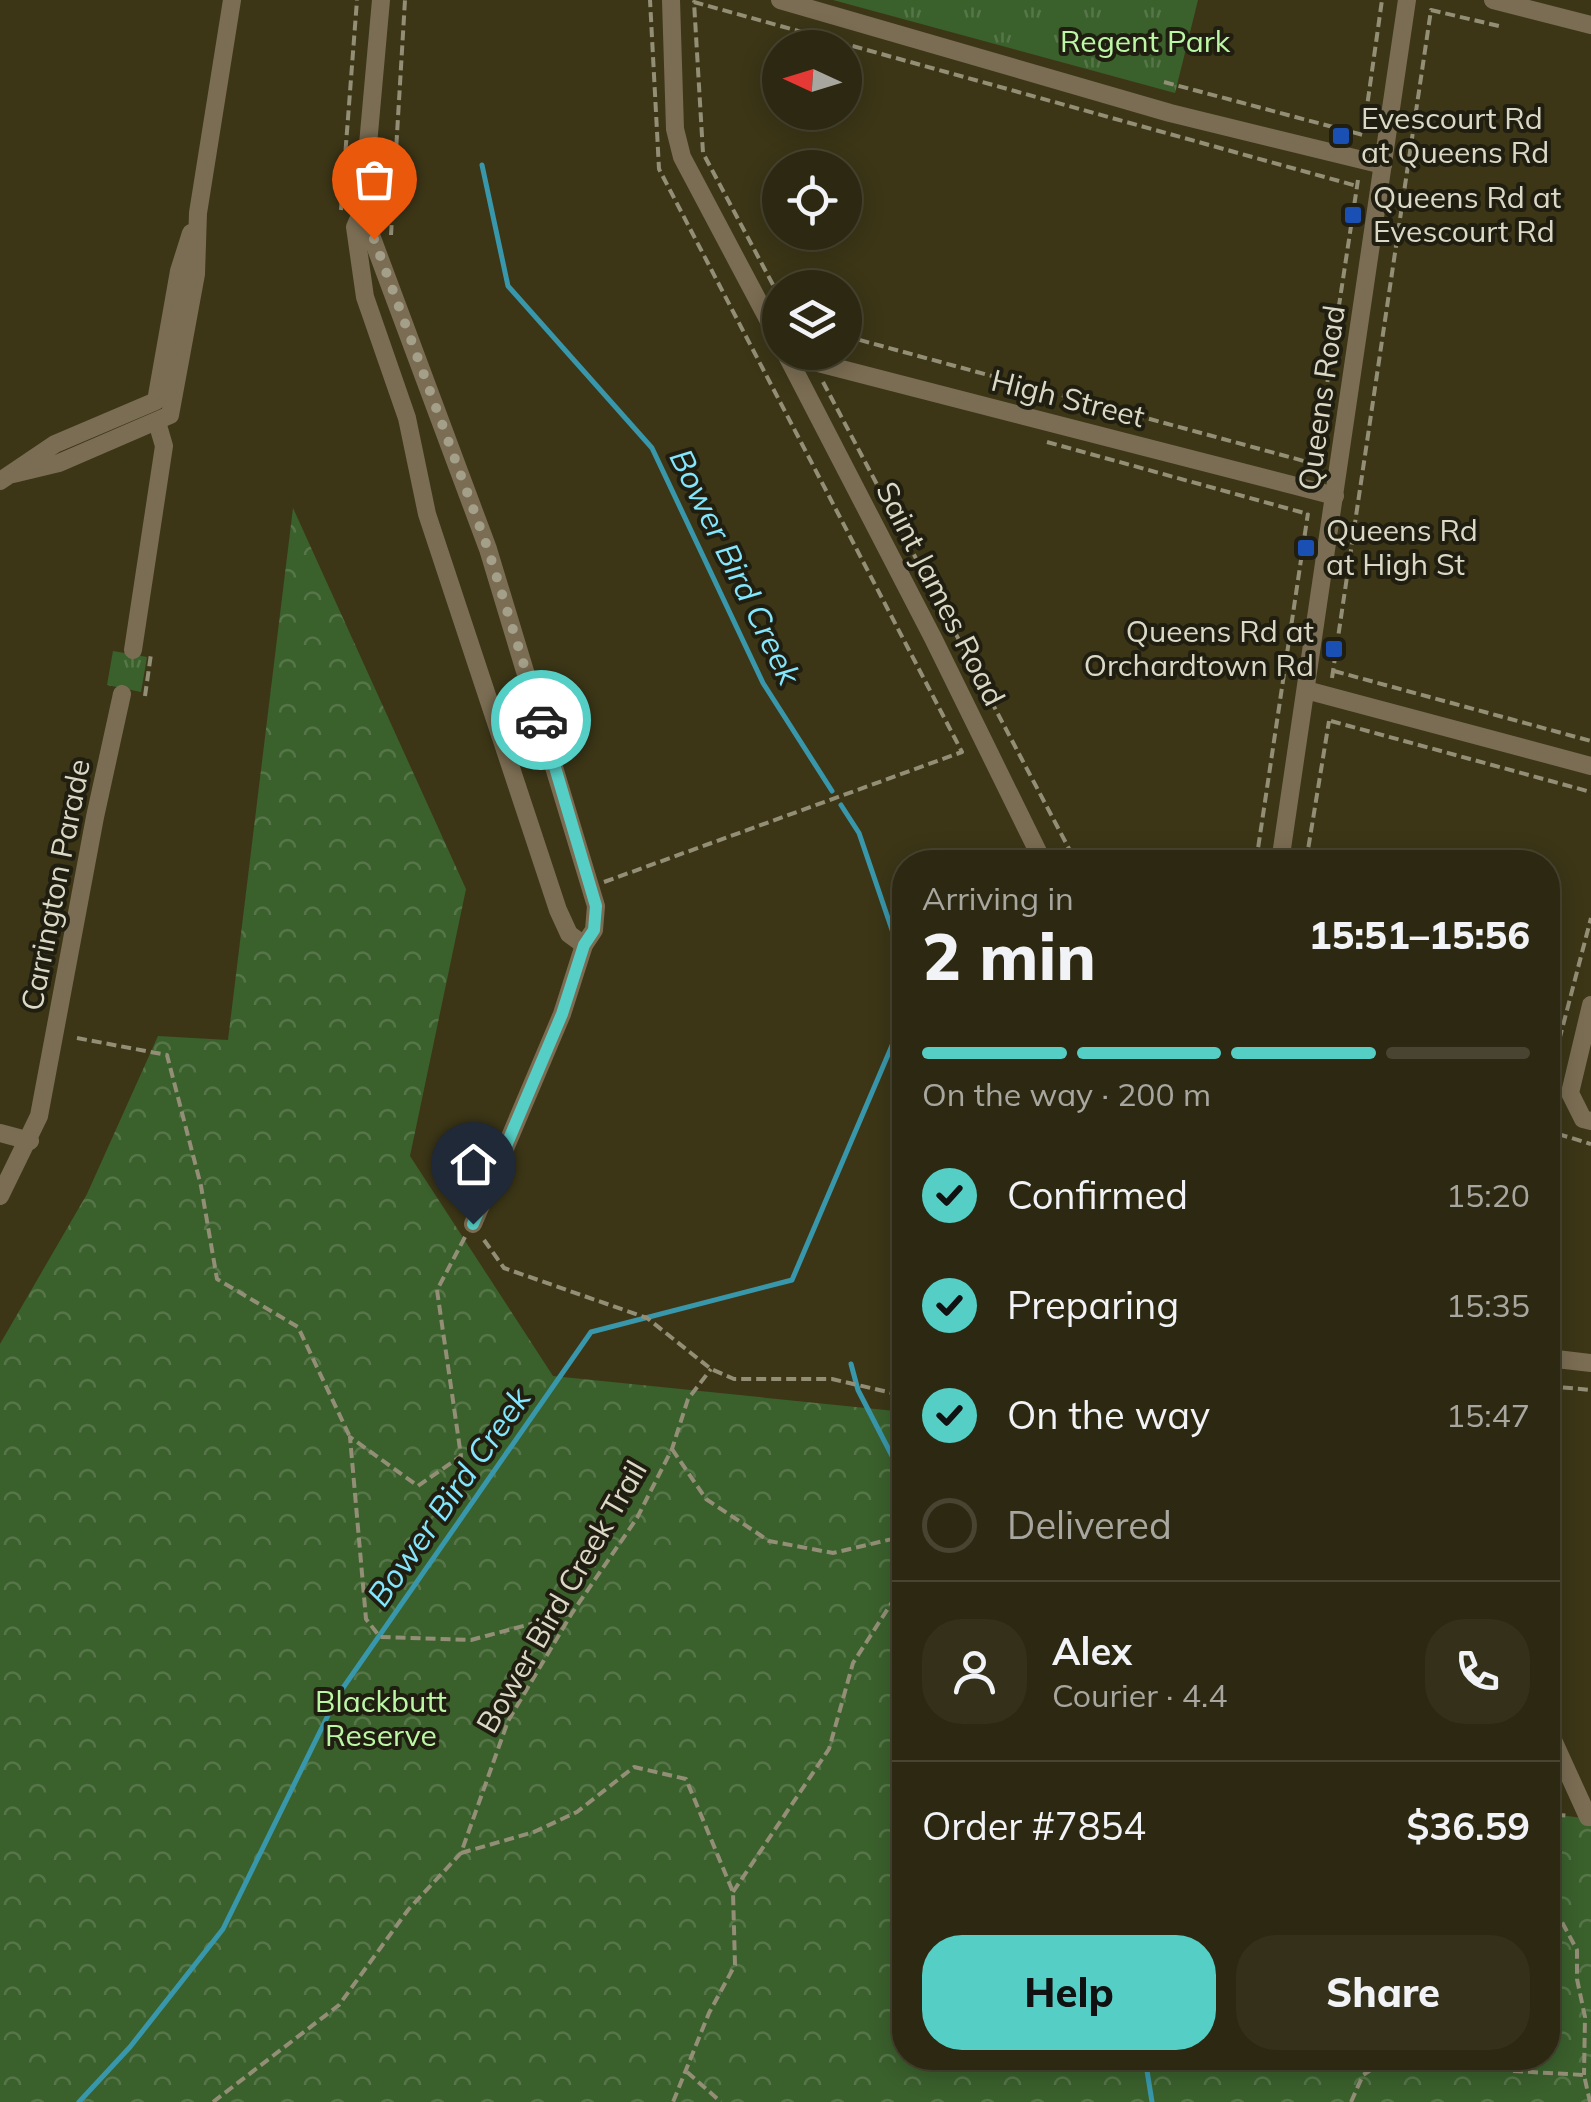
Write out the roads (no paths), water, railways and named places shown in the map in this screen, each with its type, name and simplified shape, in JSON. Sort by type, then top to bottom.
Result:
[{"type":"street","points":[[6,478],[59,462],[170,414],[196,274],[198,213],[232,0]]},
{"type":"street","points":[[381,0],[362,210],[354,227],[365,296],[407,418],[427,514],[558,910],[569,934],[584,945]]},
{"type":"street","name":"Saint James Road","points":[[670,0],[675,128],[682,158],[762,309]]},
{"type":"street","points":[[780,0],[1170,113],[1383,165]]},
{"type":"street","name":"Queens Road","points":[[1282,850],[1407,0]]},
{"type":"street","points":[[1493,0],[1591,25]]},
{"type":"street","points":[[362,210],[488,549],[596,906],[594,930],[584,945],[562,1014],[473,1224]]},
{"type":"street","points":[[6,478],[56,444],[156,401],[178,271],[198,213]]},
{"type":"street","name":"Saint James Road","points":[[794,370],[1037,850]]},
{"type":"street","name":"High Street","points":[[859,370],[1335,496]]},
{"type":"street","points":[[133,650],[164,446],[158,422]]},
{"type":"street","points":[[1306,690],[1591,766]]},
{"type":"street","name":"Carrington Parade","points":[[0,1196],[40,1116],[95,817],[122,694]]},
{"type":"street","points":[[1591,1005],[1570,1093],[1583,1119],[1591,1121]]},
{"type":"street","points":[[0,1133],[30,1140]]},
{"type":"street","points":[[1560,1359],[1591,1363]]},
{"type":"street","points":[[1560,1754],[1590,1817]]},
{"type":"waterway","name":"Bower Bird Creek","points":[[482,165],[508,286],[652,448],[763,683],[832,791]]},
{"type":"waterway","name":"Bower Bird Creek","points":[[841,805],[859,833],[892,930]]},
{"type":"waterway","name":"Bower Bird Creek","points":[[79,2102],[130,2047],[223,1929],[338,1695],[591,1332],[792,1280],[892,1045]]},
{"type":"waterway","points":[[851,1364],[858,1390],[892,1456]]},
{"type":"waterway","points":[[1147,2070],[1152,2102]]},
{"type":"place","name":"Evescourt Rd at Queens Rd","points":[[1341,136]]},
{"type":"place","name":"Queens Rd at Evescourt Rd","points":[[1353,215]]},
{"type":"place","name":"Queens Rd at High St","points":[[1306,548]]},
{"type":"place","name":"Queens Rd at Orchardtown Rd","points":[[1334,649]]},
{"type":"park label","name":"Regent Park","points":[[1145,42]]},
{"type":"park label","name":"Blackbutt Reserve","points":[[381,1719]]}]
